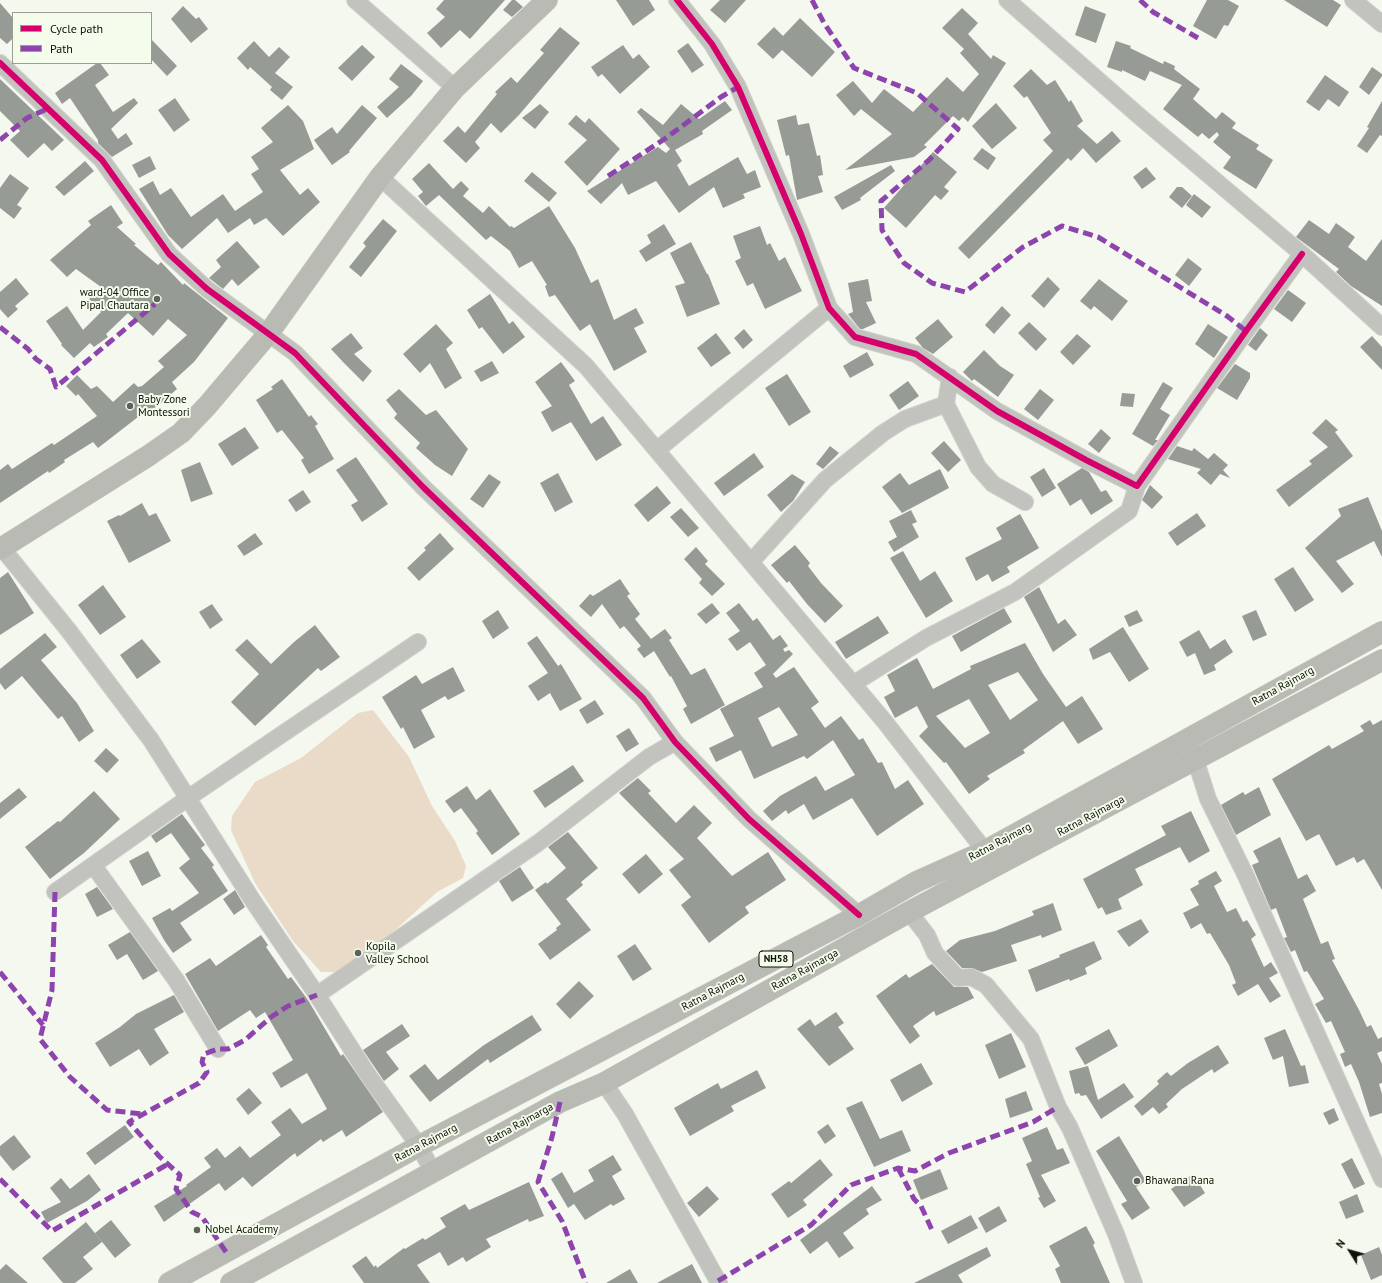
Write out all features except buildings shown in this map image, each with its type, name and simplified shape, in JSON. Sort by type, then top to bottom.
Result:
[{"type":"main road","points":[[1,548],[182,433],[268,334],[380,177],[455,88],[547,0]]},
{"type":"main road","name":"Ratna Rajmarg","points":[[169,1283],[420,1146],[859,915],[916,882],[985,851],[1382,632]]},
{"type":"main road","name":"Ratna Rajmarga","points":[[231,1283],[560,1102],[604,1083],[909,912],[1382,660]]},
{"type":"main road","points":[[916,882],[929,902]]},
{"type":"street","points":[[355,0],[455,88]]},
{"type":"street","points":[[677,0],[712,44],[738,87],[801,234],[829,308],[855,337],[916,354],[997,411],[1137,486]]},
{"type":"street","points":[[1007,0],[1138,115],[1302,254],[1382,327]]},
{"type":"street","points":[[1353,0],[1382,24]]},
{"type":"street","points":[[0,64],[102,160],[169,254],[207,289],[295,353],[423,487],[643,698],[675,742],[749,819],[859,915]]},
{"type":"street","points":[[380,177],[586,366],[885,722],[985,851]]},
{"type":"street","points":[[853,684],[926,638],[1015,592],[1129,511],[1137,486],[1302,254]]},
{"type":"street","points":[[657,450],[829,308]]},
{"type":"street","points":[[950,378],[946,404],[978,467],[993,484],[1025,502]]},
{"type":"street","points":[[751,562],[825,480],[883,433],[905,419],[946,404]]},
{"type":"street","points":[[1,548],[69,631],[151,740],[253,901],[317,995],[368,1075],[420,1146],[433,1172]]},
{"type":"street","points":[[55,892],[188,798],[418,642]]},
{"type":"street","points":[[1188,738],[1208,799],[1245,874],[1382,1179]]},
{"type":"street","points":[[317,995],[538,843],[649,757],[675,742]]},
{"type":"street","points":[[93,865],[176,980],[218,1049]]},
{"type":"street","points":[[909,912],[927,935],[935,952],[958,978],[971,977],[986,985],[1031,1038],[1058,1107],[1073,1135],[1116,1234],[1134,1283]]},
{"type":"street","points":[[604,1083],[625,1114],[719,1283]]},
{"type":"shaded area","points":[[373,710],[409,757],[432,806],[455,841],[466,866],[463,878],[437,892],[368,955],[334,972],[321,972],[293,941],[255,883],[231,830],[232,816],[255,782],[301,758],[358,713]]},
{"type":"marked path","points":[[812,0],[824,23],[854,68],[917,93],[958,129],[929,160],[881,201],[882,230],[904,263],[932,283],[965,292],[1023,247],[1062,226],[1098,237],[1227,316],[1246,331]]},
{"type":"marked path","points":[[1140,0],[1153,12],[1198,38]]},
{"type":"marked path","points":[[608,176],[666,138],[721,97],[738,87]]},
{"type":"marked path","points":[[0,140],[27,118],[47,109]]},
{"type":"marked path","points":[[0,327],[28,349],[36,359],[50,369],[56,387],[155,304]]},
{"type":"marked path","points":[[55,892],[52,990],[40,1039],[70,1077],[107,1110],[142,1114]]},
{"type":"marked path","points":[[0,972],[43,1025]]},
{"type":"marked path","points":[[226,1252],[202,1217],[192,1212],[176,1189],[180,1175],[159,1156],[129,1122],[199,1083],[207,1072],[202,1062],[204,1054],[218,1049],[228,1049],[245,1040],[271,1017],[288,1006],[317,995]]},
{"type":"marked path","points":[[560,1102],[552,1137],[538,1182],[562,1221],[586,1283]]},
{"type":"marked path","points":[[718,1281],[811,1225],[851,1185],[898,1168],[915,1171],[949,1153],[1033,1122],[1058,1107]]},
{"type":"marked path","points":[[0,1179],[52,1231],[168,1164]]},
{"type":"marked path","points":[[898,1168],[914,1199],[921,1206],[932,1230]]},
{"type":"cycle path","points":[[677,0],[712,44],[738,87],[801,234],[829,308],[855,337],[916,354],[997,411],[1137,486],[1302,254]]},
{"type":"cycle path","points":[[0,63],[102,160],[169,254],[207,289],[295,353],[423,487],[643,698],[675,742],[749,819],[859,915]]},
{"type":"place","name":"ward-04 Office Pipal Chautara","points":[[157,299]]},
{"type":"place","name":"Baby Zone Montessori","points":[[130,406]]},
{"type":"place","name":"Kopila Valley School","points":[[358,953]]},
{"type":"place","name":"Bhawana Rana","points":[[1137,1181]]},
{"type":"place","name":"Nobel Academy","points":[[197,1230]]}]
